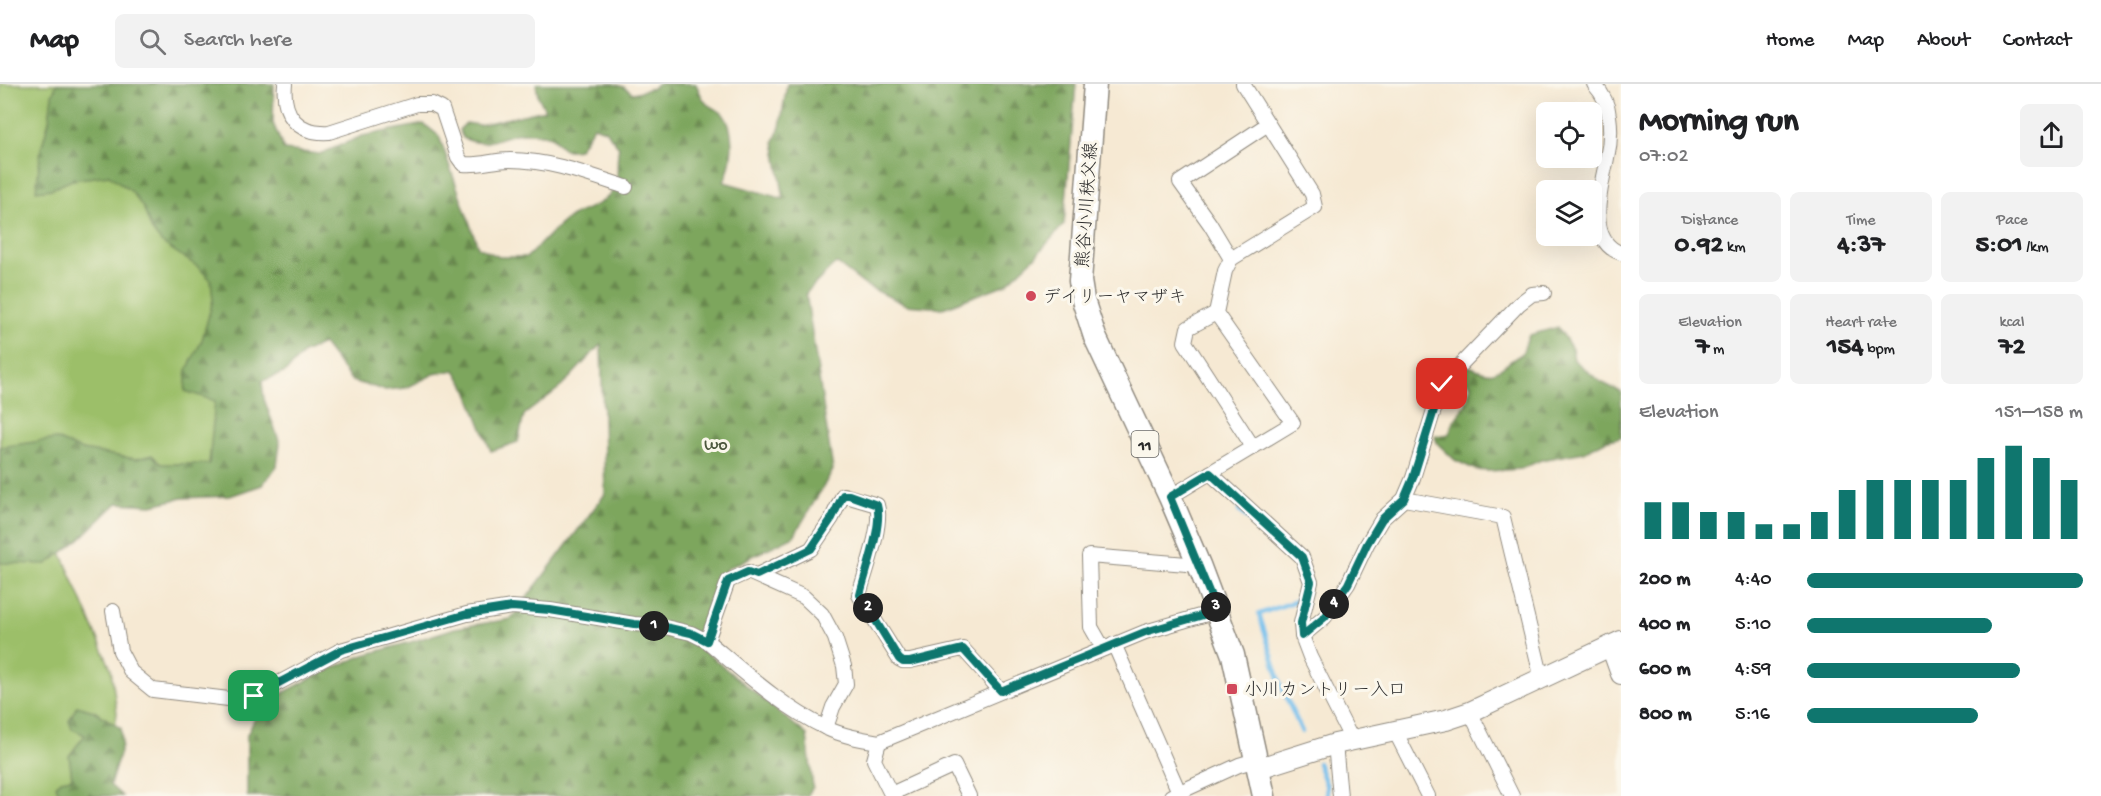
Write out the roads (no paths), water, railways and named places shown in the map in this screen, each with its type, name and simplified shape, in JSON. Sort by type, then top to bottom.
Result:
[{"type":"main road","name":"熊谷小川秩父線","points":[[1095,84],[1080,281],[1083,300],[1095,337],[1170,497],[1217,611],[1233,655],[1244,696],[1264,796]]},
{"type":"street","points":[[285,84],[286,106],[291,118],[307,130],[318,133],[339,129],[417,104],[432,104],[442,110],[458,157],[463,164],[510,160],[544,164],[626,187]]},
{"type":"street","points":[[1170,497],[1293,423],[1216,313],[1225,272],[1231,259],[1315,207],[1312,194],[1244,84]]},
{"type":"street","points":[[1594,84],[1603,94],[1610,115],[1608,156],[1600,187],[1598,213],[1600,227],[1604,240],[1621,254]]},
{"type":"street","points":[[1231,259],[1210,224],[1180,182],[1268,124]]},
{"type":"street","points":[[1302,636],[1325,617],[1348,584],[1382,519],[1404,499],[1413,478],[1442,384],[1519,304],[1532,294],[1544,293]]},
{"type":"street","points":[[1216,313],[1188,328],[1185,342],[1253,447]]},
{"type":"street","points":[[1210,473],[1302,557],[1311,582],[1301,623],[1302,636],[1344,742],[1340,796]]},
{"type":"street","points":[[757,575],[811,549],[832,518],[843,495],[877,505],[879,513],[877,530],[860,595],[899,659],[903,662],[910,662],[963,649],[1001,691]]},
{"type":"street","points":[[1404,499],[1503,517],[1542,679]]},
{"type":"street","points":[[1199,566],[1089,556],[1091,627],[1108,646],[1175,794],[1257,764],[1446,720],[1470,712],[1616,643],[1621,674]]},
{"type":"street","points":[[707,641],[728,581],[748,572],[804,597],[822,614],[835,638],[844,666],[846,684],[833,706],[826,728]]},
{"type":"street","points":[[113,611],[120,651],[131,672],[153,690],[237,700],[254,696],[341,650],[467,614],[512,607],[550,610],[634,624],[661,626],[691,633],[707,641],[790,707],[826,728],[850,737],[879,742],[1108,646],[1145,632],[1217,611]]},
{"type":"street","points":[[1470,712],[1512,796]]},
{"type":"street","points":[[1395,731],[1428,796]]},
{"type":"street","points":[[879,742],[874,760],[891,795],[954,765],[969,796]]},
{"type":"waterway","points":[[1239,510],[1296,562],[1301,574]]},
{"type":"waterway","points":[[1302,591],[1296,601],[1259,614],[1282,688],[1302,732]]},
{"type":"waterway","points":[[1318,763],[1326,784],[1327,796]]},
{"type":"place","name":"デイリーヤマザキ","points":[[1031,296]]},
{"type":"place","name":"小川カントリー入口","points":[[1232,689]]},
{"type":"park label","name":"wo","points":[[716,443]]}]
